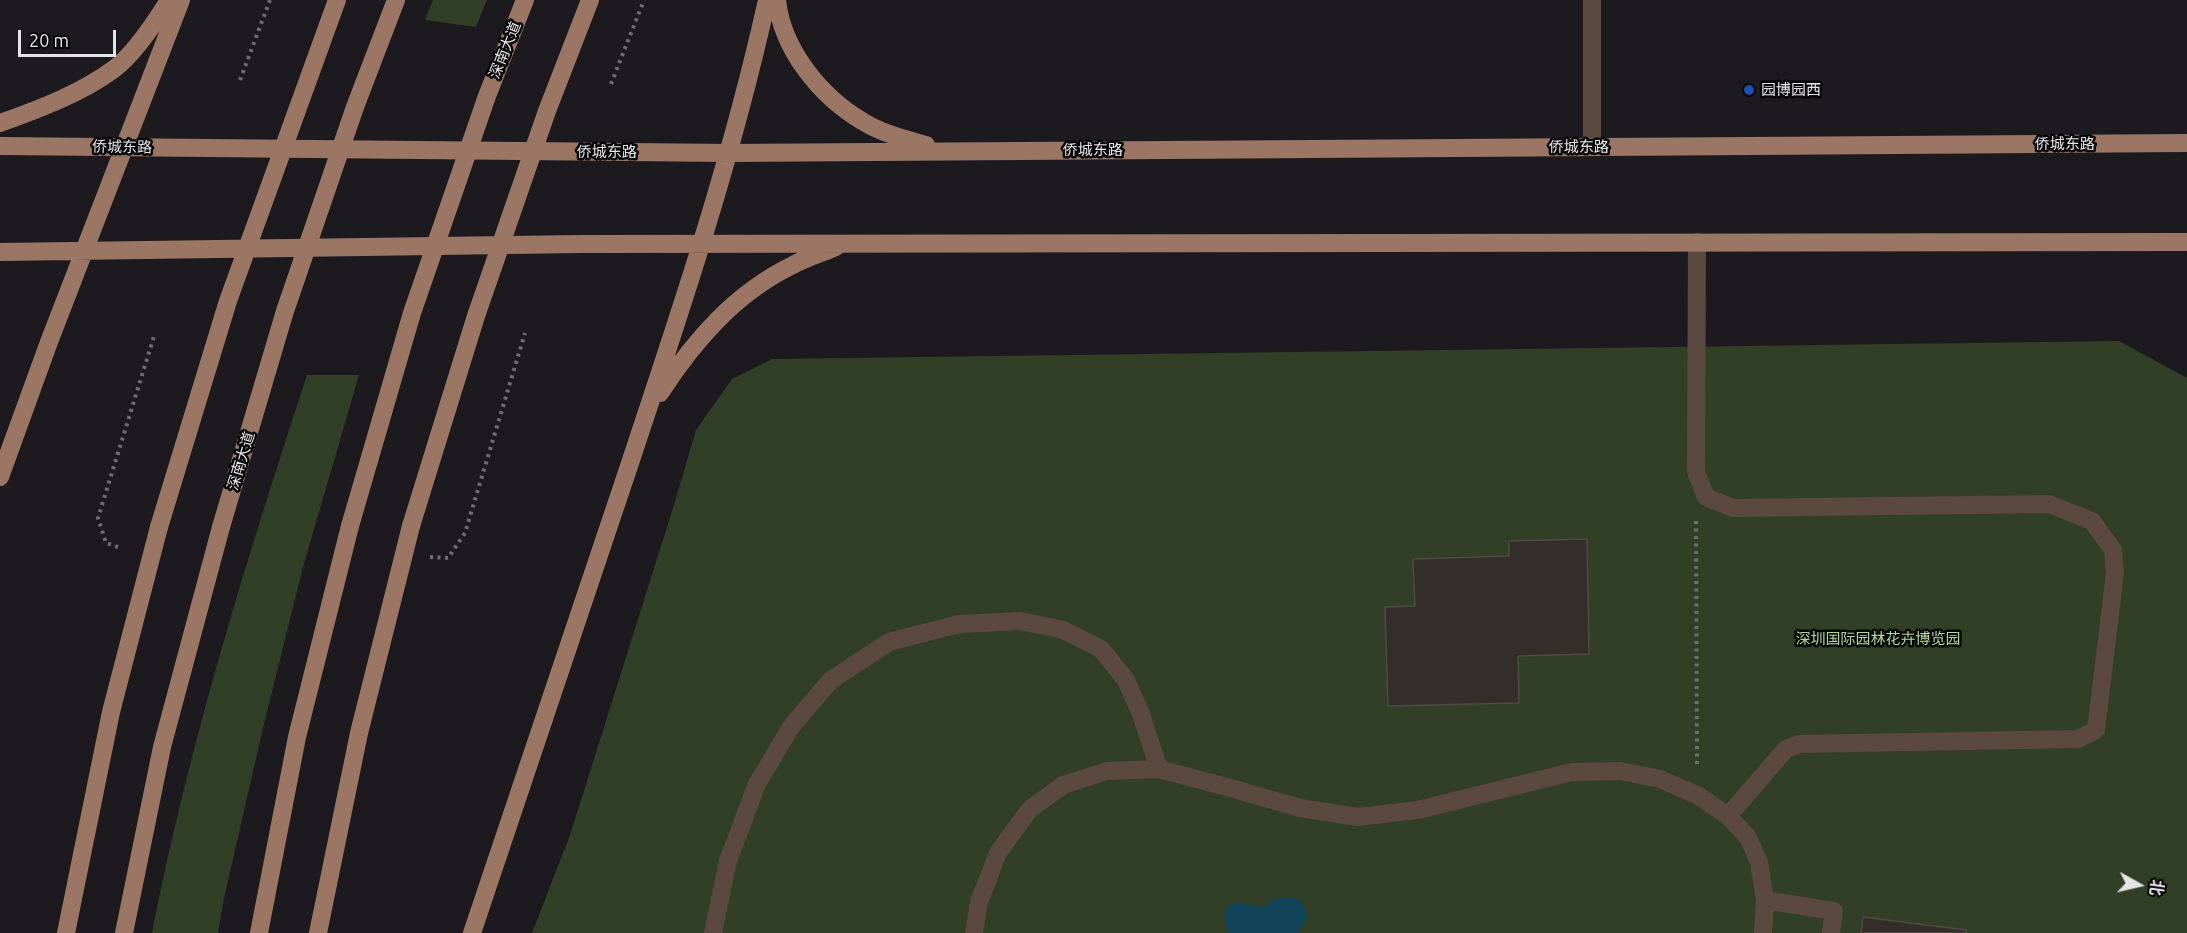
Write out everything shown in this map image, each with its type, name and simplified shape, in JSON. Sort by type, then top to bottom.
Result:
[{"type":"main road","points":[[0,123],[72,94],[115,69],[153,26],[169,0]]},
{"type":"main road","points":[[0,477],[49,342],[181,0]]},
{"type":"main road","points":[[66,933],[111,712],[159,527],[228,301],[337,0]]},
{"type":"main road","name":"深南大道","points":[[124,933],[162,747],[221,527],[285,311],[355,106],[396,0]]},
{"type":"main road","name":"深南大道","points":[[259,933],[297,736],[350,526],[412,313],[487,96],[525,0]]},
{"type":"main road","points":[[318,933],[359,733],[411,526],[476,316],[547,111],[590,0]]},
{"type":"main road","points":[[472,933],[646,415],[730,153],[767,0]]},
{"type":"main road","points":[[777,0],[787,38],[809,75],[832,98],[862,121],[897,137],[948,151]]},
{"type":"main road","name":"侨城东路","points":[[0,146],[730,153],[2187,143]]},
{"type":"main road","points":[[0,252],[701,244],[2187,242]]},
{"type":"main road","points":[[646,415],[682,360],[714,322],[749,292],[792,265],[844,244]]},
{"type":"street","points":[[1592,0],[1592,147]]},
{"type":"street","points":[[1697,242],[1696,472],[1706,496],[1733,508],[2049,504],[2092,521],[2113,550],[2115,573],[2096,730],[2078,739],[1799,744],[1786,749],[1728,816]]},
{"type":"street","points":[[712,933],[728,861],[757,784],[791,727],[830,681],[889,642],[959,624],[1021,621],[1063,630],[1101,649],[1126,680],[1141,714],[1159,769]]},
{"type":"street","points":[[974,933],[979,902],[998,853],[1029,810],[1063,785],[1107,771],[1159,769],[1300,808],[1358,816],[1418,810],[1572,772],[1620,771],[1660,779],[1697,795],[1728,816],[1748,837],[1759,862],[1765,900],[1763,933]]},
{"type":"street","points":[[1765,900],[1834,911],[1831,933]]},
{"type":"path","points":[[240,80],[270,0]]},
{"type":"path","points":[[611,84],[644,0]]},
{"type":"path","points":[[118,547],[106,543],[98,519],[155,333]]},
{"type":"path","points":[[429,556],[448,558],[465,533],[525,333]]},
{"type":"path","points":[[1696,520],[1697,795]]},
{"type":"green space","points":[[433,0],[487,0],[476,27],[425,20]]},
{"type":"green space","name":"深圳国际园林花卉博览园","points":[[2119,341],[2187,378],[2187,933],[532,933],[570,835],[696,430],[732,379],[772,359]]},
{"type":"green space","points":[[307,375],[359,375],[303,567],[263,728],[218,933],[152,933],[201,721],[241,582]]},
{"type":"water","points":[[1288,897],[1299,899],[1306,910],[1307,919],[1298,933],[1228,933],[1224,915],[1227,907],[1236,903],[1264,907],[1274,899]]},
{"type":"building","points":[[1587,539],[1589,654],[1518,656],[1519,703],[1388,706],[1385,607],[1415,606],[1413,559],[1509,556],[1509,541]]},
{"type":"building","points":[[1863,917],[1966,930],[1966,933],[1861,933]]},
{"type":"place","name":"园博园西","points":[[1749,90]]}]
